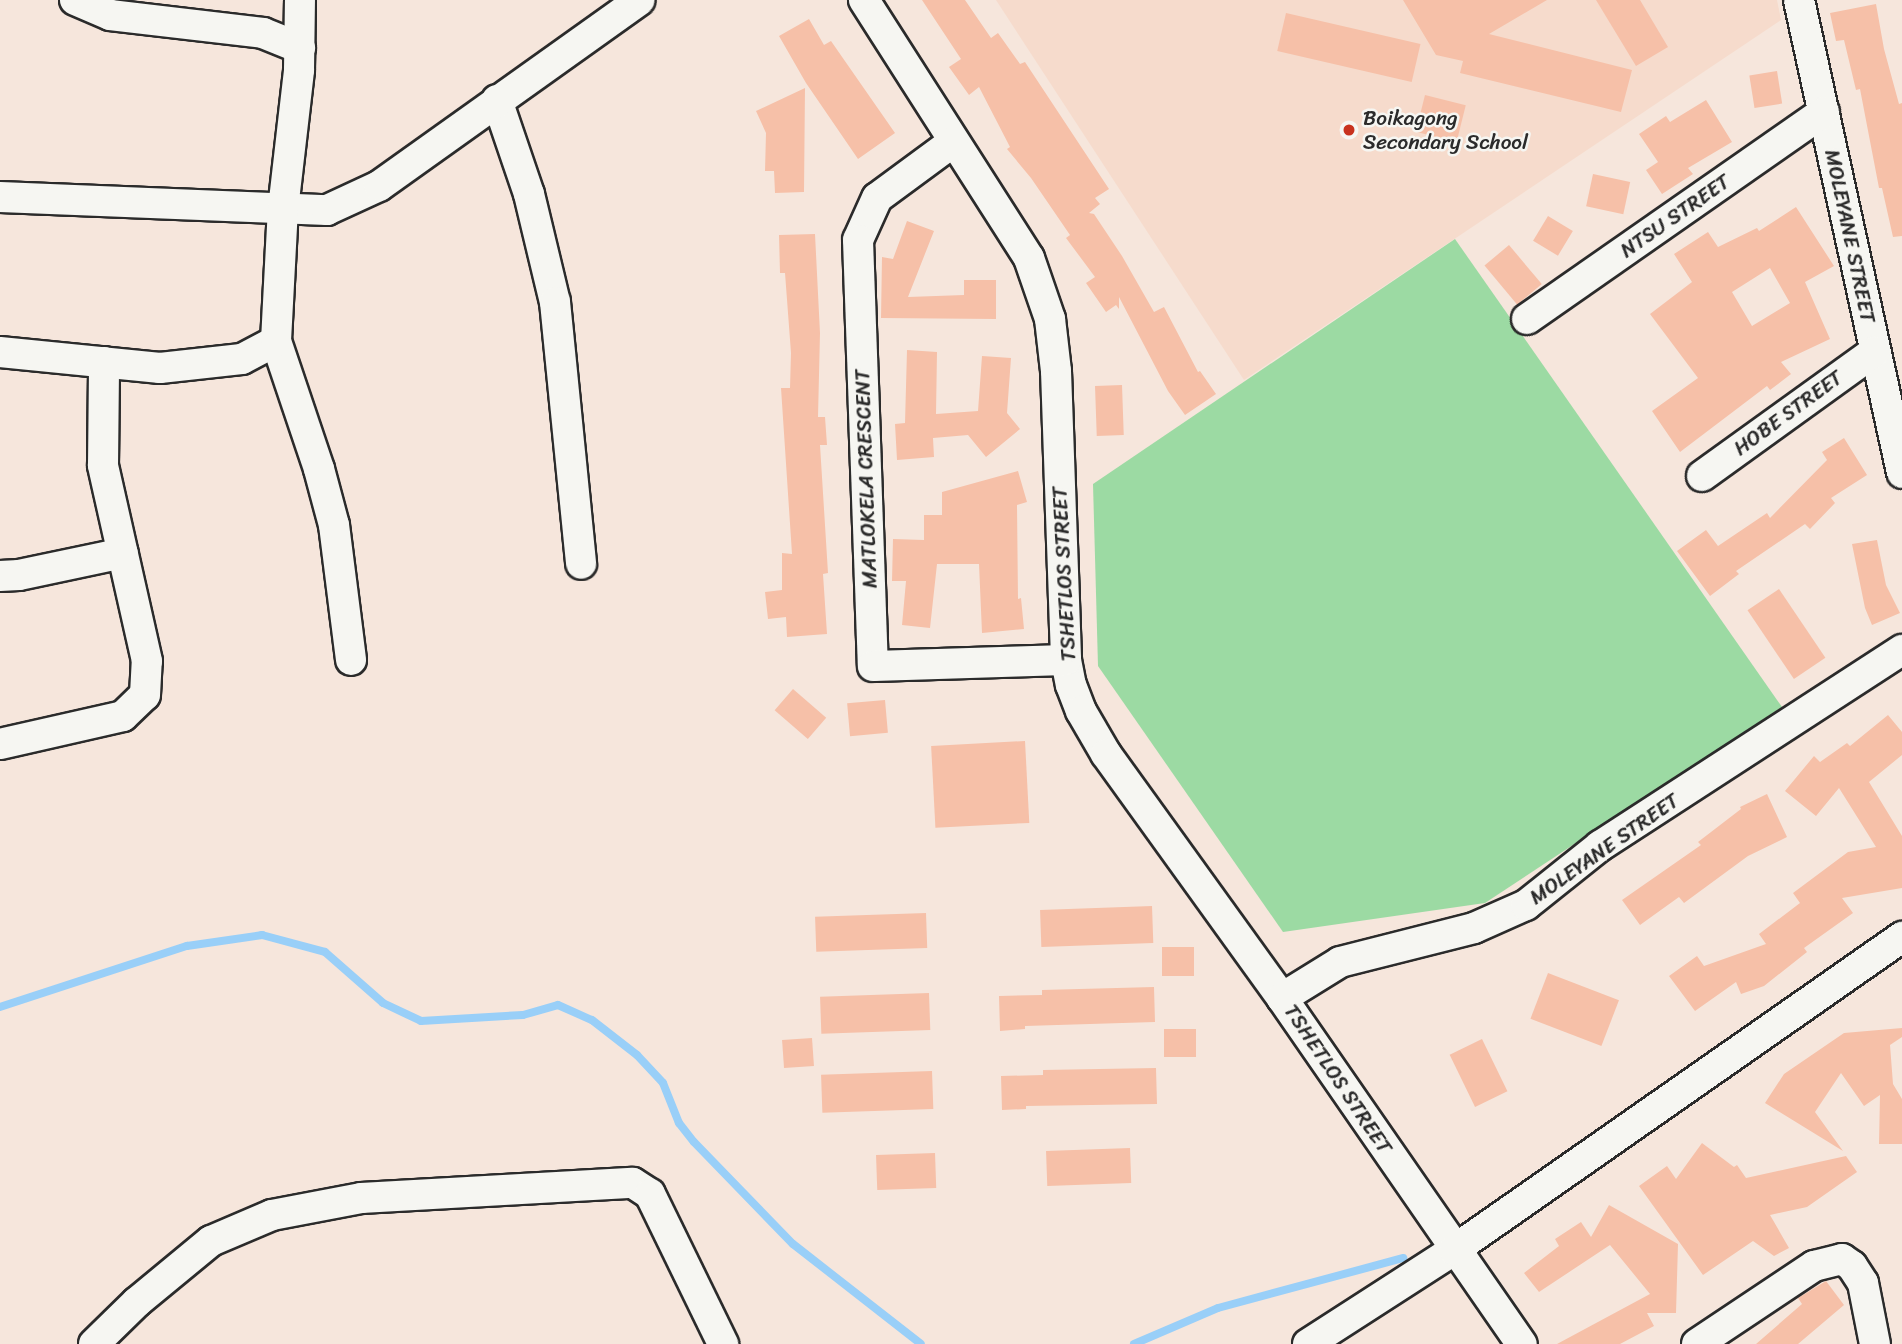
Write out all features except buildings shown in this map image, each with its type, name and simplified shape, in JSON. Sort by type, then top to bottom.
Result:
[{"type":"street","points":[[75,0],[110,15],[263,33],[300,48]]},
{"type":"street","points":[[300,0],[300,48],[283,209],[276,341],[319,469],[334,525],[351,660]]},
{"type":"street","points":[[0,197],[327,210],[379,186],[640,0]]},
{"type":"street","name":"TSHETLOS STREET","points":[[864,0],[1029,258],[1050,319],[1056,371],[1066,660],[1071,685],[1081,711],[1106,754],[1282,998],[1454,1250],[1522,1344]]},
{"type":"street","name":"MOLEYANE STREET","points":[[1799,0],[1902,473]]},
{"type":"street","points":[[497,100],[529,194],[555,302],[581,564]]},
{"type":"street","name":"NTSU STREET","points":[[1527,319],[1824,112]]},
{"type":"street","name":"MATLOKELA CRESCENT","points":[[953,142],[877,198],[858,240],[873,666],[1066,660]]},
{"type":"street","points":[[0,352],[160,368],[242,359],[276,341]]},
{"type":"street","name":"HOBE STREET","points":[[1702,476],[1875,351]]},
{"type":"street","points":[[0,744],[123,716],[145,695],[148,660],[103,465],[104,362]]},
{"type":"street","points":[[0,576],[19,575],[123,553]]},
{"type":"street","name":"MOLEYANE STREET","points":[[1282,998],[1340,962],[1475,929],[1526,905],[1600,846],[1902,650]]},
{"type":"street","points":[[1308,1344],[1454,1250],[1902,937]]},
{"type":"street","points":[[94,1344],[137,1302],[211,1241],[272,1215],[361,1198],[633,1183],[650,1194],[723,1344]]},
{"type":"street","points":[[1697,1344],[1814,1266],[1842,1259],[1852,1266],[1863,1283],[1875,1344]]},
{"type":"shaded area","name":"Boikagong Secondary School","points":[[996,0],[1777,0],[1781,20],[1244,380]]},
{"type":"green space","points":[[1455,239],[1782,707],[1485,903],[1283,932],[1098,666],[1093,484]]},
{"type":"waterway","points":[[0,1007],[187,946],[262,935],[325,952],[383,1003],[421,1021],[523,1015],[558,1005],[592,1020],[637,1055],[663,1083],[679,1123],[694,1142],[793,1244],[921,1344]]},
{"type":"waterway","points":[[1134,1344],[1218,1308],[1403,1258]]},
{"type":"place","name":"Boikagong Secondary School","points":[[1349,130]]}]
